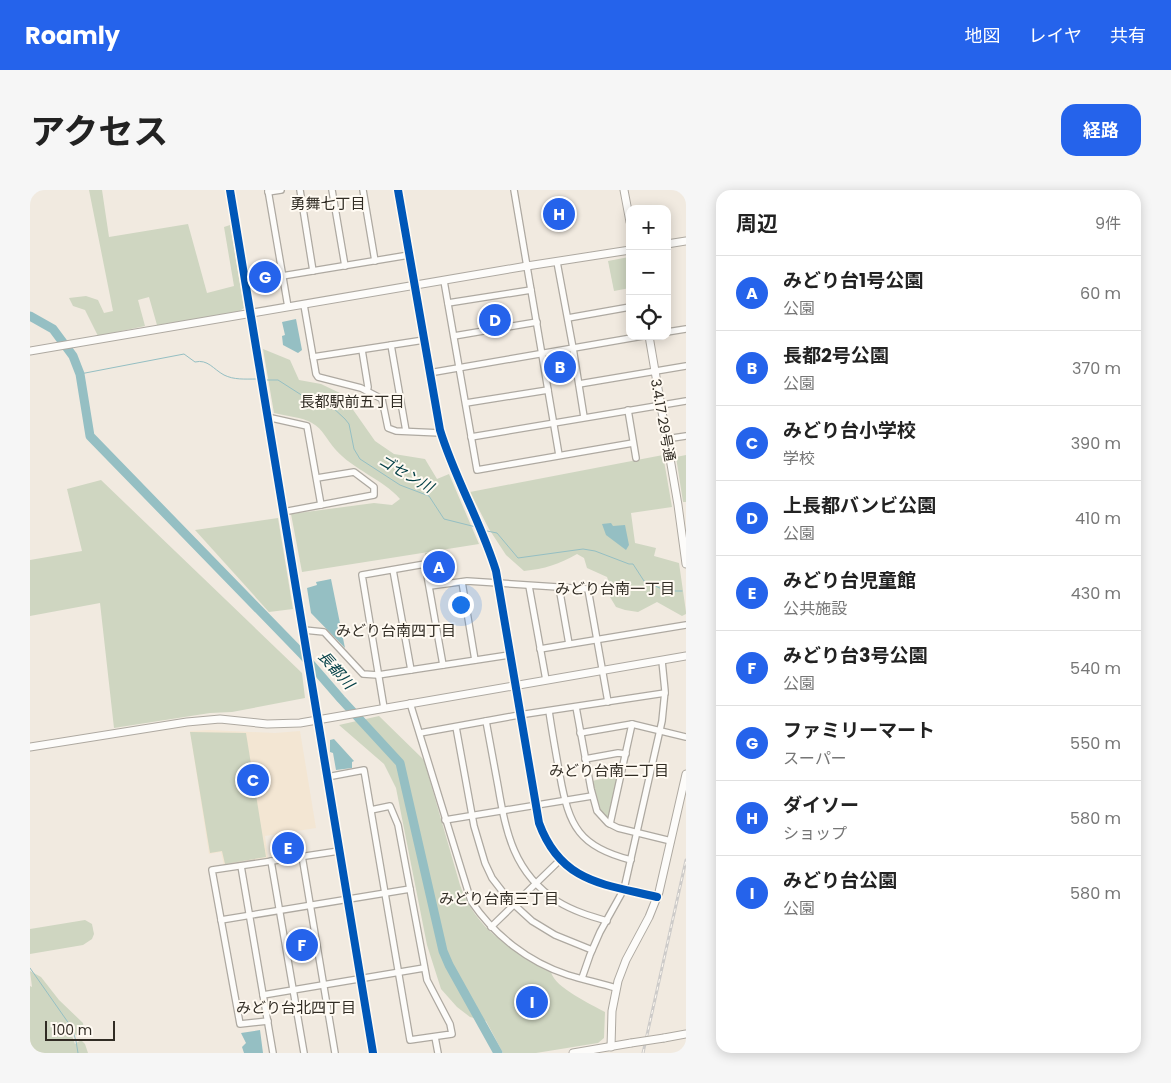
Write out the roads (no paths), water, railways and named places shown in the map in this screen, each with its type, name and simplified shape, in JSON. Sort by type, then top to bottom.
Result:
[{"type":"street","points":[[230,190],[373,1053]]},
{"type":"street","points":[[282,190],[268,191],[288,307]]},
{"type":"street","points":[[300,190],[313,271]]},
{"type":"street","points":[[332,190],[345,266]]},
{"type":"street","points":[[363,190],[375,261]]},
{"type":"street","points":[[398,190],[440,433],[484,537],[496,571],[538,824],[551,850],[570,869],[587,879],[657,897]]},
{"type":"street","points":[[514,190],[559,455]]},
{"type":"street","points":[[624,190],[627,205]]},
{"type":"street","points":[[671,243],[686,241]]},
{"type":"street","points":[[30,351],[626,251]]},
{"type":"street","points":[[282,276],[409,255]]},
{"type":"street","points":[[557,262],[584,417]]},
{"type":"street","points":[[444,281],[477,470],[633,443]]},
{"type":"street","points":[[448,303],[531,290]]},
{"type":"street","points":[[304,305],[316,374],[320,379],[356,387],[382,398],[388,428],[440,433]]},
{"type":"street","points":[[568,318],[626,308]]},
{"type":"street","points":[[454,336],[537,322]]},
{"type":"street","points":[[671,331],[686,329]]},
{"type":"street","points":[[429,373],[626,339]]},
{"type":"street","points":[[313,357],[424,340]]},
{"type":"street","name":"3.4.17 29号通","points":[[650,340],[666,439],[683,515],[686,564]]},
{"type":"street","points":[[392,345],[406,431]]},
{"type":"street","points":[[362,350],[367,391]]},
{"type":"street","points":[[579,384],[686,366]]},
{"type":"street","points":[[466,403],[548,390]]},
{"type":"street","points":[[471,437],[686,401]]},
{"type":"street","points":[[628,410],[636,458]]},
{"type":"street","points":[[268,417],[307,426],[321,504]]},
{"type":"street","points":[[666,439],[686,436]]},
{"type":"street","points":[[284,512],[374,494],[374,487],[354,472],[316,478]]},
{"type":"street","points":[[384,708],[362,575],[425,564],[443,665]]},
{"type":"street","points":[[393,570],[411,670]]},
{"type":"street","points":[[462,582],[475,660]]},
{"type":"street","points":[[430,586],[462,582],[588,589],[608,702]]},
{"type":"street","points":[[529,586],[546,680]]},
{"type":"street","points":[[559,587],[569,644]]},
{"type":"street","points":[[540,649],[686,624]]},
{"type":"street","points":[[304,630],[324,632],[363,674],[378,675],[509,655]]},
{"type":"street","points":[[30,748],[187,722],[220,719],[267,724],[300,723],[686,656]]},
{"type":"street","points":[[582,978],[592,950],[624,889],[665,704],[662,660]]},
{"type":"street","points":[[420,733],[519,715],[665,693]]},
{"type":"street","points":[[410,704],[471,901],[491,927],[531,958],[554,970],[616,988]]},
{"type":"street","points":[[576,706],[592,796],[597,811],[610,824],[623,830],[671,841]]},
{"type":"street","points":[[549,711],[564,800],[569,816],[587,840],[606,853],[631,860]]},
{"type":"street","points":[[486,721],[507,835],[514,852],[536,883],[553,898],[569,907],[607,921]]},
{"type":"street","points":[[610,824],[632,724]]},
{"type":"street","points":[[580,733],[632,724],[686,737]]},
{"type":"street","points":[[456,727],[471,816],[487,869],[513,905],[532,921],[550,933],[592,950]]},
{"type":"street","points":[[585,759],[618,753],[626,754]]},
{"type":"street","points":[[327,777],[364,770],[410,1040],[452,1034],[450,1024],[427,980],[398,825],[390,806],[371,810]]},
{"type":"street","points":[[611,1046],[612,1011],[616,988],[626,960],[649,917],[657,897],[686,774]]},
{"type":"street","points":[[445,820],[592,796]]},
{"type":"street","points":[[268,1021],[240,1024],[212,870],[339,851]]},
{"type":"street","points":[[302,856],[335,1053]]},
{"type":"street","points":[[491,927],[560,860]]},
{"type":"street","points":[[271,862],[281,911],[304,1053]]},
{"type":"street","points":[[241,866],[273,1053]]},
{"type":"street","points":[[221,920],[410,890]]},
{"type":"street","points":[[263,995],[424,968]]},
{"type":"street","points":[[573,1053],[686,1034]]},
{"type":"street","points":[[436,1037],[438,1053]]},
{"type":"water","points":[[296,319],[302,350],[298,353],[283,345],[282,336],[285,335],[282,322]]},
{"type":"water","points":[[611,523],[613,526],[625,525],[629,545],[626,550],[606,535],[602,524]]},
{"type":"water","points":[[331,579],[345,648],[311,613],[307,588],[317,585],[316,582]]},
{"type":"water","points":[[334,739],[354,761],[352,762],[352,768],[336,770],[333,753],[330,752],[330,740]]},
{"type":"water","points":[[260,1030],[263,1053],[244,1053],[242,1047],[246,1043],[241,1033]]},
{"type":"waterway","name":"長都川","points":[[30,316],[53,329],[73,356],[80,374],[90,436],[302,654],[400,763],[443,951],[498,1053]]},
{"type":"waterway","name":"ゴセン川","points":[[80,374],[184,354],[195,362],[207,363],[228,377],[256,379]]},
{"type":"waterway","name":"ゴセン川","points":[[266,380],[278,380],[303,396],[330,405],[349,424],[354,449],[360,459],[400,485],[429,496],[444,519],[476,527]]},
{"type":"waterway","name":"ゴセン川","points":[[487,531],[497,533],[518,558],[583,549],[595,551],[633,564],[644,581],[662,589],[666,595],[674,591],[682,591]]},
{"type":"waterway","points":[[30,968],[72,1028],[78,1053]]},
{"type":"railway","points":[[643,1053],[686,860]]},
{"type":"place","name":"ダイソー","points":[[559,214]]},
{"type":"place","name":"ファミリーマート","points":[[265,277]]},
{"type":"place","name":"上長都バンビ公園","points":[[495,320]]},
{"type":"place","name":"長都2号公園","points":[[560,367]]},
{"type":"place","name":"みどり台1号公園","points":[[439,567]]},
{"type":"place","name":"みどり台小学校","points":[[253,780]]},
{"type":"place","name":"みどり台児童館","points":[[288,848]]},
{"type":"place","name":"みどり台3号公園","points":[[302,945]]},
{"type":"place","name":"みどり台公園","points":[[532,1002]]},
{"type":"district","name":"勇舞七丁目","points":[[328,204]]},
{"type":"district","name":"長都駅前五丁目","points":[[352,402]]},
{"type":"district","name":"みどり台南一丁目","points":[[615,589]]},
{"type":"district","name":"みどり台南四丁目","points":[[396,631]]},
{"type":"district","name":"みどり台南二丁目","points":[[609,771]]},
{"type":"district","name":"みどり台南三丁目","points":[[499,899]]},
{"type":"district","name":"みどり台北四丁目","points":[[296,1008]]}]
